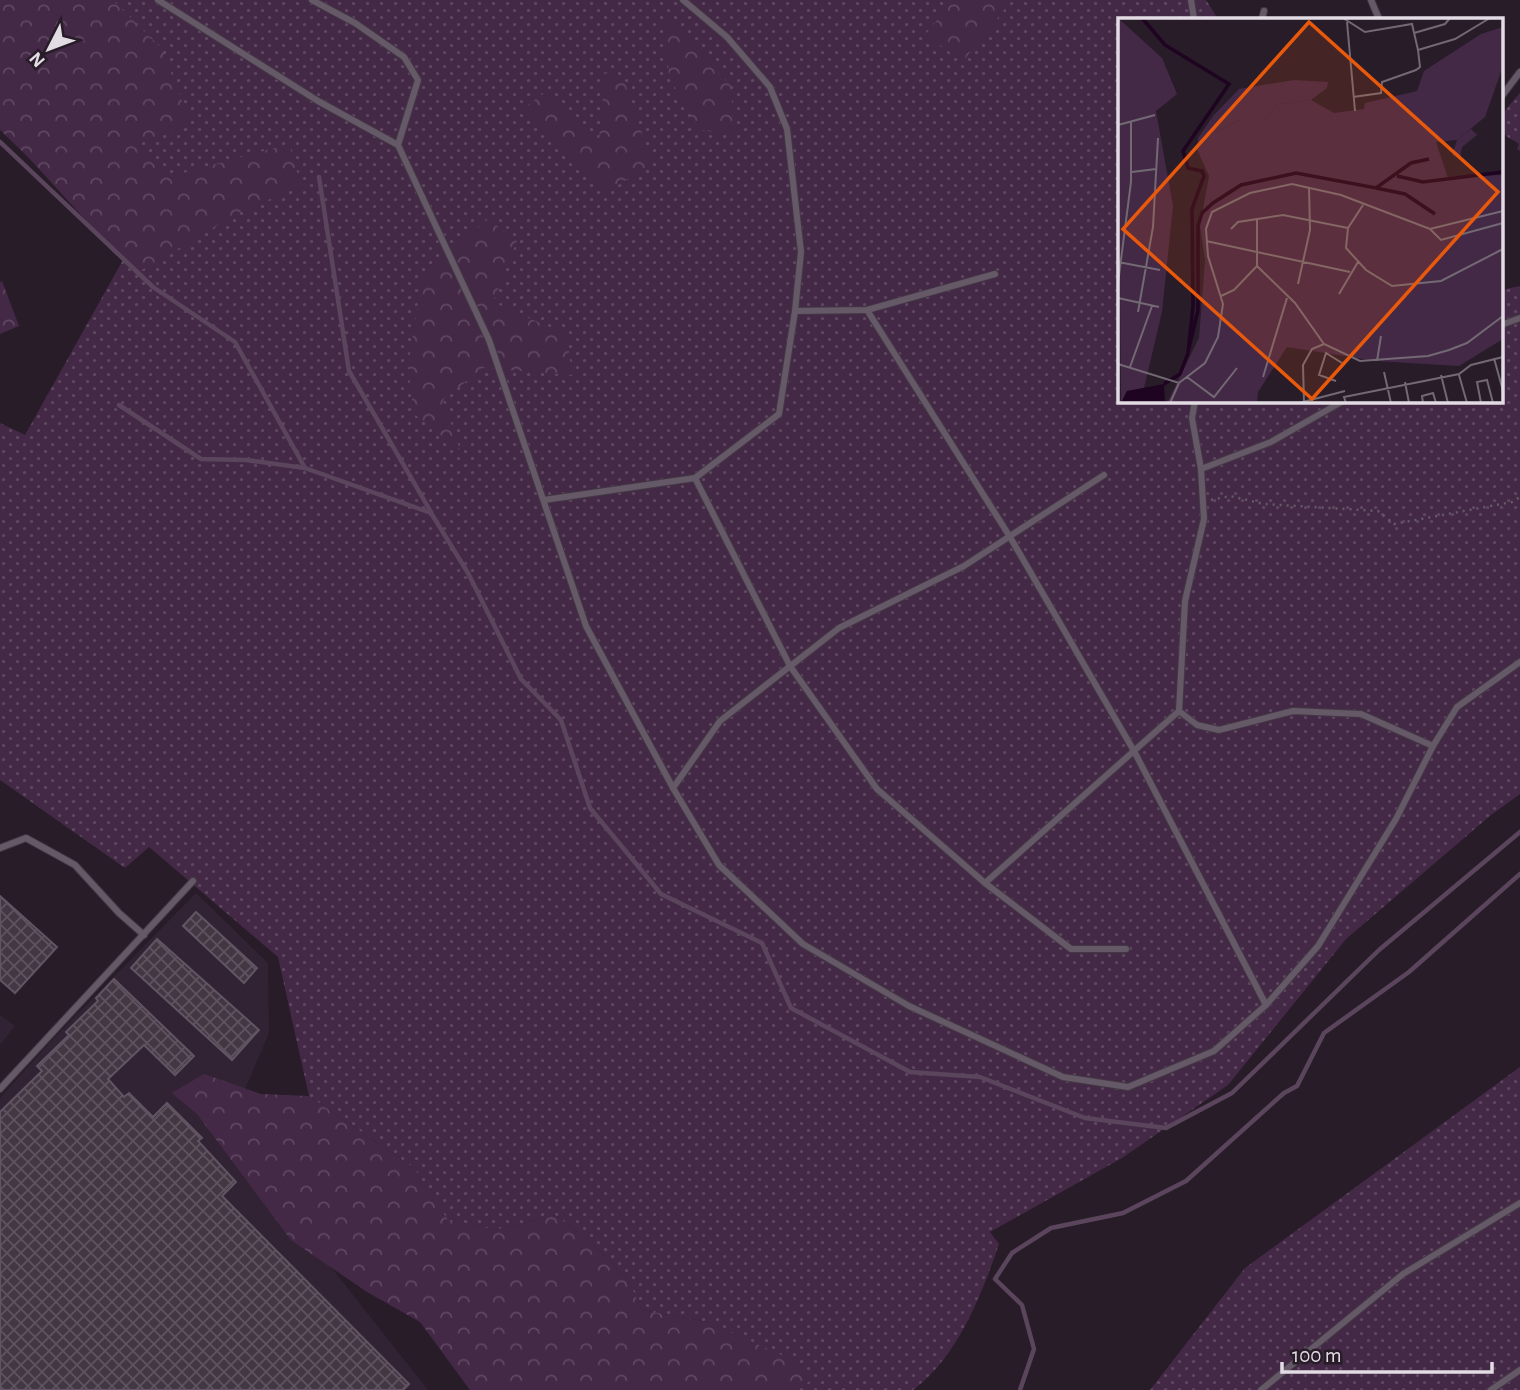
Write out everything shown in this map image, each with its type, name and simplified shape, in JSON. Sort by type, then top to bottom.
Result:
[{"type":"lane","points":[[158,0],[306,94],[398,145],[489,340],[586,626],[673,788],[719,865],[803,944],[909,1006],[1063,1077],[1128,1087],[1214,1051],[1266,1005],[1318,946],[1396,819],[1433,746],[1457,707],[1520,662]]},
{"type":"lane","points":[[312,0],[355,23],[404,57],[418,80],[398,145]]},
{"type":"lane","points":[[544,500],[695,478],[779,414],[796,311],[801,252],[788,129],[770,87],[727,37],[682,0]]},
{"type":"lane","points":[[1191,0],[1194,18]]},
{"type":"lane","points":[[1371,0],[1379,18]]},
{"type":"lane","points":[[1262,18],[1264,11]]},
{"type":"lane","points":[[1502,96],[1520,72]]},
{"type":"lane","points":[[796,311],[867,310],[995,274]]},
{"type":"lane","points":[[867,310],[1010,537],[1134,751],[1266,1005]]},
{"type":"lane","points":[[1502,325],[1520,318]]},
{"type":"lane","points":[[985,883],[1179,711],[1185,601],[1203,519],[1201,469],[1192,418],[1195,402]]},
{"type":"lane","points":[[1201,469],[1271,442],[1341,402]]},
{"type":"lane","points":[[673,788],[720,721],[839,628],[964,566],[1104,475]]},
{"type":"lane","points":[[695,478],[790,666],[877,789],[985,883],[1071,949],[1126,949]]},
{"type":"lane","points":[[1179,711],[1197,725],[1219,730],[1293,711],[1361,714],[1433,746]]},
{"type":"lane","points":[[0,848],[26,838],[75,865],[144,935]]},
{"type":"lane","points":[[0,1089],[193,881]]},
{"type":"lane","points":[[1261,1390],[1403,1274],[1520,1203]]},
{"type":"lane","points":[[1491,1390],[1520,1370]]},
{"type":"path","points":[[1203,502],[1230,496],[1264,504],[1378,511],[1394,524],[1512,502],[1520,497]]},
{"type":"shaded area","points":[[196,893],[268,963],[269,1033],[226,1134],[428,1390],[0,1390],[0,1098],[51,1041]]},
{"type":"shaded area","points":[[0,1015],[15,1026],[0,1045]]},
{"type":"green space","points":[[0,0],[1206,0],[1217,18],[1118,18],[1118,402],[1502,402],[1502,290],[1520,286],[1520,794],[1491,815],[1346,939],[1228,1085],[1122,1158],[990,1232],[999,1244],[985,1283],[955,1343],[929,1377],[913,1390],[797,1390],[813,1378],[708,1322],[642,1310],[628,1280],[591,1242],[555,1215],[495,1230],[447,1220],[414,1168],[309,1096],[278,957],[149,847],[125,868],[0,780],[0,423],[25,435],[133,242]]},
{"type":"green space","points":[[0,0],[113,0],[162,49],[191,124],[132,145],[172,176],[289,144],[301,186],[242,211],[135,274],[0,130]]},
{"type":"green space","points":[[953,0],[1012,0],[963,61],[925,35]]},
{"type":"green space","points":[[664,13],[731,86],[734,134],[699,130],[669,77]]},
{"type":"green space","points":[[605,73],[624,80],[652,163],[606,193],[525,107],[544,93],[599,140]]},
{"type":"green space","points":[[1520,93],[1520,151],[1517,149],[1519,144],[1502,131],[1502,118]]},
{"type":"green space","points":[[488,219],[517,241],[493,302],[567,335],[572,375],[483,368],[443,400],[460,450],[414,414],[408,367],[422,276]]},
{"type":"green space","points":[[2,281],[19,326],[0,334],[0,282]]},
{"type":"green space","points":[[1520,1067],[1520,1390],[1150,1390],[1245,1268]]},
{"type":"green space","points":[[204,1074],[261,1094],[309,1096],[414,1168],[448,1220],[495,1230],[555,1215],[591,1242],[628,1280],[642,1310],[708,1322],[786,1357],[814,1378],[797,1390],[470,1390],[420,1322],[367,1292],[291,1240],[197,1114],[172,1093]]},
{"type":"building","points":[[0,896],[57,947],[15,993],[0,980]]},
{"type":"building","points":[[196,912],[257,968],[244,983],[183,926]]},
{"type":"building","points":[[157,939],[259,1030],[232,1060],[131,968]]},
{"type":"building","points":[[114,979],[194,1056],[175,1075],[144,1045],[108,1079],[124,1097],[129,1093],[153,1117],[167,1103],[202,1138],[198,1141],[236,1182],[222,1196],[409,1384],[403,1390],[0,1390],[0,1112],[42,1071],[37,1066],[69,1035],[66,1032],[98,1001],[96,998]]},
{"type":"waterway","points":[[0,142],[153,287],[235,342],[305,468]]},
{"type":"waterway","points":[[319,177],[349,371],[431,512]]},
{"type":"waterway","points":[[119,405],[201,459],[246,460],[305,468],[431,513],[468,573],[521,679],[561,720],[590,808],[661,894],[762,943],[791,1008],[910,1072],[980,1077],[1085,1118],[1166,1128],[1232,1093],[1379,950],[1520,832]]},
{"type":"waterway","points":[[1020,1390],[1034,1349],[1022,1305],[995,1279],[1012,1253],[1051,1228],[1123,1213],[1186,1181],[1284,1093],[1297,1086],[1324,1033],[1409,972],[1520,874]]}]
